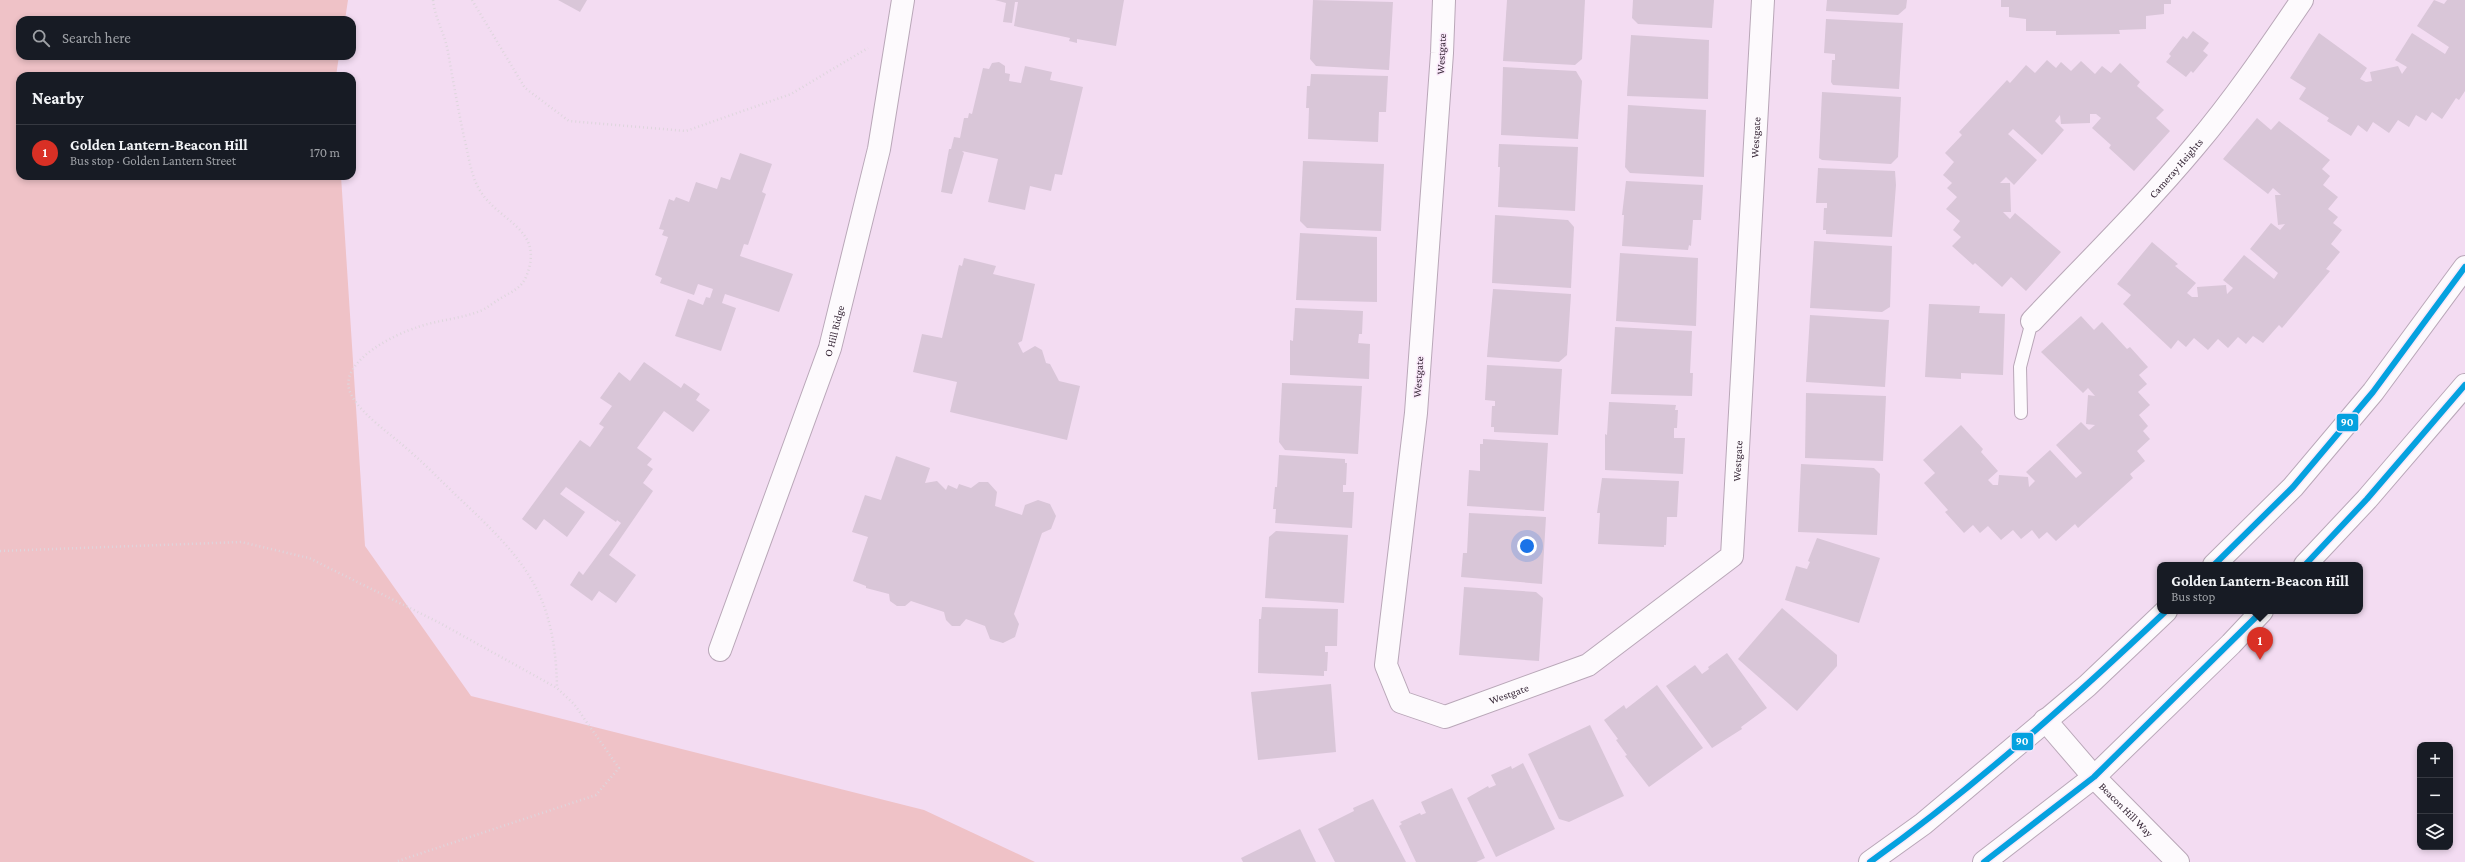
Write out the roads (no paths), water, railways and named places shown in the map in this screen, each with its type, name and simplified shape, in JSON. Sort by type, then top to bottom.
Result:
[{"type":"street","name":"O Hill Ridge","points":[[720,650],[830,348],[879,149],[903,0]]},
{"type":"street","name":"Westgate","points":[[1444,0],[1442,61],[1416,413],[1386,665],[1401,702],[1445,717],[1588,665],[1732,556],[1763,0]]},
{"type":"street","name":"Cameray Heights","points":[[2032,320],[2141,206],[2194,147],[2242,88],[2302,0]]},
{"type":"street","points":[[2217,562],[2293,487],[2373,392],[2465,267]]},
{"type":"street","points":[[2308,562],[2367,499],[2465,384]]},
{"type":"street","points":[[1870,862],[1923,824],[2087,686],[2163,614]]},
{"type":"street","points":[[1984,862],[2094,777],[2231,644],[2259,614]]},
{"type":"street","name":"Beacon Hill Way","points":[[2045,720],[2094,777],[2178,862]]},
{"type":"lane","points":[[2021,413],[2020,367],[2032,320]]},
{"type":"place","name":"Golden Lantern-Beacon Hill","points":[[2260,660]]}]
